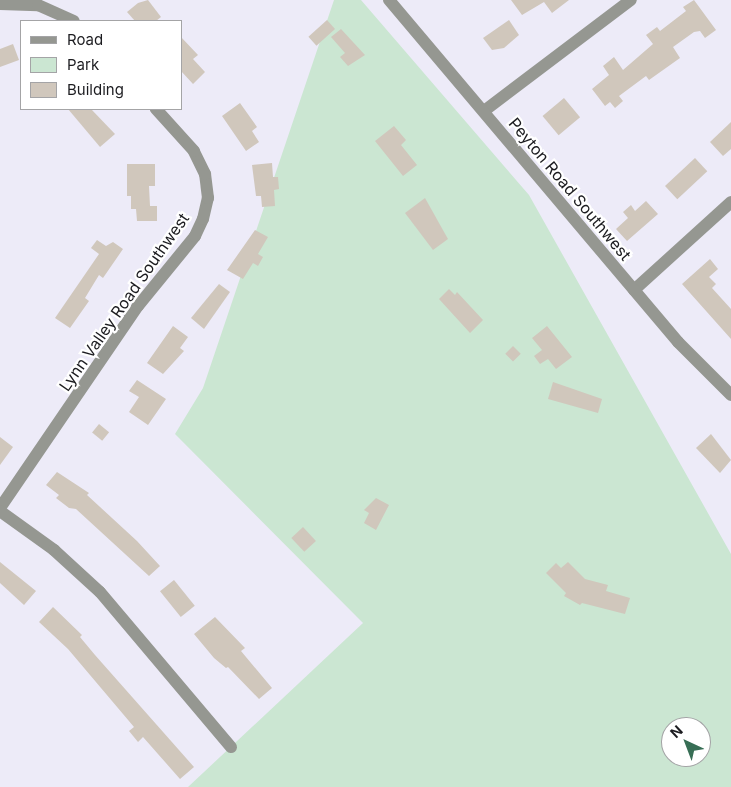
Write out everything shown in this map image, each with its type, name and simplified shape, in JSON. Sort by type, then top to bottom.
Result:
[{"type":"street","name":"Peyton Road Southwest","points":[[389,0],[678,342],[731,395]]},
{"type":"street","points":[[484,111],[631,0]]},
{"type":"street","points":[[0,4],[38,5],[72,20]]},
{"type":"street","name":"Lynn Valley Road Southwest","points":[[157,110],[194,151],[205,174],[208,198],[203,219],[195,236],[138,306],[0,509],[54,550],[100,592],[231,747]]},
{"type":"street","points":[[634,290],[731,202]]},
{"type":"green space","points":[[334,0],[361,0],[529,195],[731,554],[731,787],[188,787],[363,623],[175,434],[203,388]]},
{"type":"building","points":[[148,0],[161,17],[157,20],[134,20],[127,12],[138,3]]},
{"type":"building","points":[[511,0],[569,0],[552,13],[544,2],[522,15]]},
{"type":"building","points":[[694,0],[716,30],[705,38],[700,31],[694,32],[673,47],[680,58],[649,80],[646,76],[619,96],[623,101],[615,108],[610,102],[605,106],[592,89],[609,75],[603,66],[614,57],[623,70],[653,44],[646,35],[657,27],[660,31],[686,11],[683,7]]},
{"type":"building","points":[[327,20],[335,29],[316,46],[308,37]]},
{"type":"building","points":[[509,20],[519,35],[504,48],[492,50],[483,38]]},
{"type":"building","points":[[341,29],[365,55],[348,66],[340,57],[345,53],[331,37]]},
{"type":"building","points":[[182,38],[198,55],[193,59],[205,72],[193,84],[182,72]]},
{"type":"building","points":[[13,44],[19,60],[0,67],[0,49]]},
{"type":"building","points":[[564,98],[580,117],[559,135],[543,116]]},
{"type":"building","points":[[240,103],[257,127],[252,131],[259,142],[246,151],[222,116]]},
{"type":"building","points":[[69,110],[92,110],[115,134],[100,147]]},
{"type":"building","points":[[731,122],[731,149],[723,156],[710,142]]},
{"type":"building","points":[[394,126],[406,140],[401,145],[417,165],[403,176],[375,141]]},
{"type":"building","points":[[695,158],[707,171],[677,199],[665,186]]},
{"type":"building","points":[[272,163],[273,177],[278,177],[279,189],[274,190],[275,206],[262,207],[261,196],[256,196],[252,165]]},
{"type":"building","points":[[127,164],[155,164],[155,186],[149,186],[150,206],[157,206],[157,221],[137,221],[136,209],[131,209],[131,196],[127,196]]},
{"type":"building","points":[[425,198],[448,239],[433,250],[405,213]]},
{"type":"building","points":[[646,201],[658,214],[627,241],[616,229],[628,218],[623,212],[631,205],[635,211]]},
{"type":"building","points":[[255,230],[268,237],[258,254],[263,257],[258,266],[253,263],[243,279],[227,270]]},
{"type":"building","points":[[97,240],[106,246],[113,242],[123,249],[103,278],[99,275],[85,298],[89,301],[70,328],[55,318],[99,254],[91,248]]},
{"type":"building","points":[[710,259],[718,269],[709,277],[716,284],[712,288],[731,309],[731,339],[682,284]]},
{"type":"building","points":[[219,284],[230,292],[204,329],[191,318]]},
{"type":"building","points":[[449,289],[455,295],[457,292],[483,320],[470,333],[439,299]]},
{"type":"building","points":[[173,326],[188,337],[180,348],[184,351],[163,374],[147,363]]},
{"type":"building","points":[[547,326],[572,357],[556,369],[548,359],[540,364],[534,356],[542,350],[532,338]]},
{"type":"building","points":[[513,346],[521,354],[513,362],[505,354]]},
{"type":"building","points":[[137,380],[166,399],[148,425],[129,412],[139,397],[129,391]]},
{"type":"building","points":[[553,382],[602,399],[598,413],[548,399]]},
{"type":"building","points":[[99,424],[109,432],[102,441],[92,433]]},
{"type":"building","points":[[711,434],[731,460],[720,473],[696,448]]},
{"type":"building","points":[[0,437],[13,447],[0,465]]},
{"type":"building","points":[[57,472],[89,493],[87,495],[137,541],[160,566],[149,576],[76,509],[69,508],[56,498],[59,495],[46,485]]},
{"type":"building","points":[[376,498],[389,505],[376,530],[364,523],[369,513],[364,510]]},
{"type":"building","points":[[303,527],[316,541],[304,552],[291,538]]},
{"type":"building","points":[[0,562],[36,591],[24,605],[0,583]]},
{"type":"building","points":[[568,562],[585,579],[608,585],[606,591],[630,598],[625,614],[582,603],[580,605],[564,596],[566,593],[546,573],[556,563],[561,568]]},
{"type":"building","points":[[174,580],[195,606],[181,617],[160,591]]},
{"type":"building","points":[[53,607],[82,635],[80,637],[95,655],[194,767],[180,779],[143,737],[138,742],[129,731],[134,727],[68,649],[39,622]]},
{"type":"building","points":[[215,617],[245,648],[241,651],[272,688],[259,699],[228,667],[226,668],[214,658],[194,634]]}]
